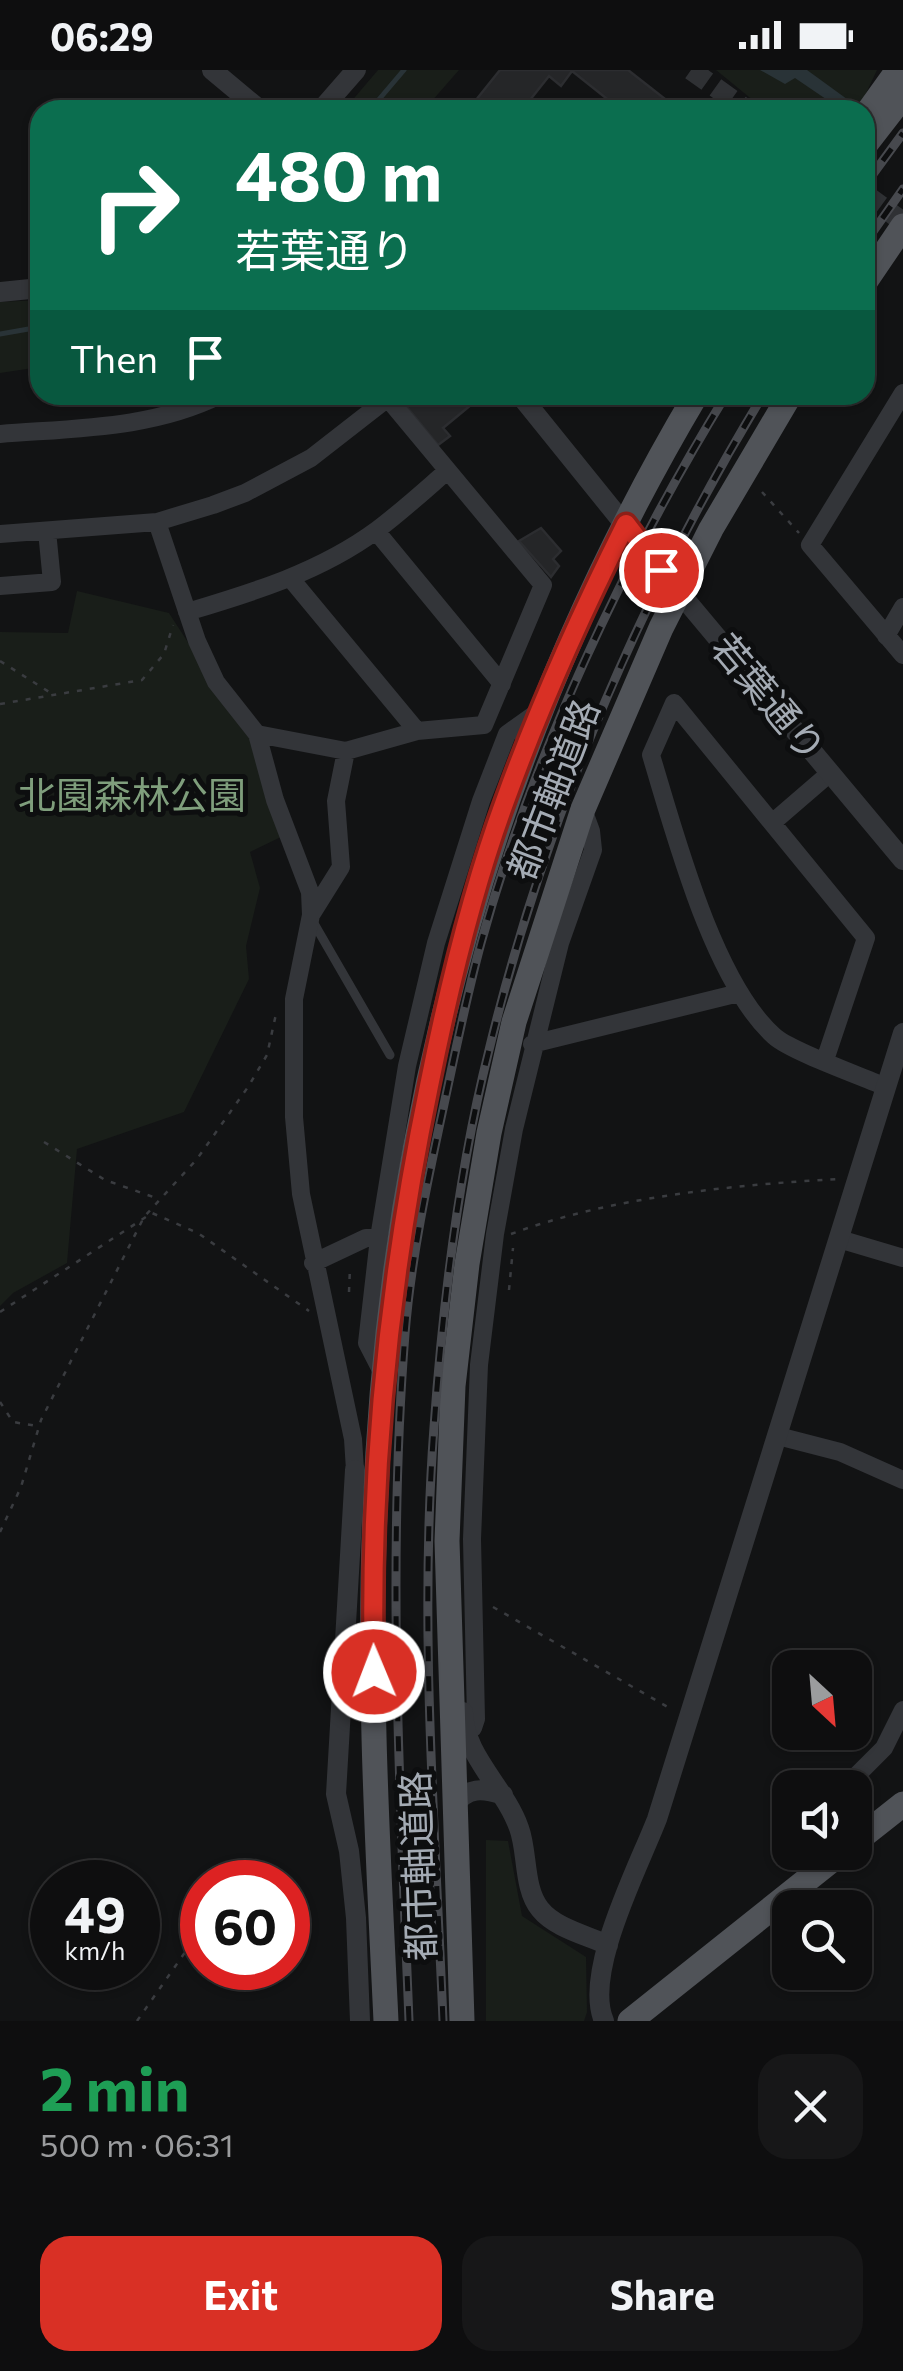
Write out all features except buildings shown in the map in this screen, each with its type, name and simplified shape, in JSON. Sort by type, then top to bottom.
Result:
[{"type":"main road","points":[[875,102],[898,70]]},
{"type":"main road","points":[[875,131],[903,96]]},
{"type":"main road","points":[[875,266],[903,226]]},
{"type":"main road","points":[[875,268],[903,243]]},
{"type":"main road","name":"都市軸道路","points":[[386,2021],[377,1828],[374,1582],[384,1377],[397,1259],[443,1016],[504,803],[594,588],[691,405]]},
{"type":"main road","name":"都市軸道路","points":[[462,2021],[454,1816],[461,1602],[447,1565],[454,1386],[476,1202],[514,1022],[584,809],[637,680],[679,592],[720,512],[784,405]]},
{"type":"main road","points":[[872,1829],[903,1804]]},
{"type":"main road","points":[[630,2021],[820,1870]]},
{"type":"street","points":[[212,70],[248,100]]},
{"type":"street","points":[[330,100],[356,70]]},
{"type":"street","points":[[0,292],[30,289]]},
{"type":"street","points":[[903,393],[810,545],[903,655]]},
{"type":"street","points":[[0,434],[128,423],[195,405]]},
{"type":"street","points":[[0,534],[157,522],[245,494],[283,475],[346,432],[377,405]]},
{"type":"street","points":[[256,734],[346,751],[417,731],[484,725],[502,684],[543,585],[394,405]]},
{"type":"street","name":"若葉通り","points":[[528,405],[903,860]]},
{"type":"street","points":[[187,612],[291,579],[376,531],[447,471]]},
{"type":"street","points":[[157,522],[176,584],[216,682],[256,734],[275,800],[304,871],[311,916]]},
{"type":"street","points":[[0,586],[52,582],[47,531]]},
{"type":"street","points":[[376,531],[502,684]]},
{"type":"street","points":[[291,579],[417,731]]},
{"type":"street","points":[[886,636],[903,607]]},
{"type":"street","points":[[825,1060],[866,938],[674,703],[651,755],[680,852],[739,993],[776,1039],[886,1088]]},
{"type":"street","points":[[384,1377],[367,1343],[379,1238],[407,1066],[442,925],[481,800],[507,734],[542,709]]},
{"type":"street","points":[[346,751],[336,801],[341,867],[311,916],[294,999],[294,1064],[300,1194],[355,1470],[336,1794],[354,1902],[360,2021]]},
{"type":"street","points":[[772,823],[830,773]]},
{"type":"street","points":[[461,1602],[472,1547],[479,1365],[495,1234],[532,1044],[560,944],[593,850],[584,809]]},
{"type":"street","points":[[532,1044],[739,993]]},
{"type":"street","points":[[604,2021],[598,1980],[608,1945],[657,1819],[903,1033]]},
{"type":"street","points":[[313,1264],[366,1238],[379,1238]]},
{"type":"street","points":[[839,1239],[903,1258]]},
{"type":"street","points":[[778,1436],[840,1452],[903,1480]]},
{"type":"street","points":[[447,1565],[472,1547]]},
{"type":"street","points":[[862,1770],[884,1748],[903,1710]]},
{"type":"street","points":[[458,1735],[503,1796],[520,1830],[536,1904],[562,1925],[608,1945]]},
{"type":"street","points":[[454,1816],[462,1794],[474,1790],[503,1796]]},
{"type":"lane","points":[[311,916],[390,1055]]},
{"type":"path","points":[[762,492],[810,545]]},
{"type":"path","points":[[0,704],[142,680],[164,654],[172,628],[176,584]]},
{"type":"path","points":[[0,661],[54,695]]},
{"type":"path","points":[[0,1532],[21,1487],[39,1426],[144,1217],[194,1159],[248,1086],[266,1055],[277,1005]]},
{"type":"path","points":[[44,1142],[106,1180],[160,1200]]},
{"type":"path","points":[[495,1234],[506,1236],[586,1211],[672,1197],[787,1182],[858,1178]]},
{"type":"path","points":[[0,1312],[152,1214],[198,1233],[313,1314],[325,1313]]},
{"type":"path","points":[[509,1290],[515,1249]]},
{"type":"path","points":[[349,1292],[350,1256]]},
{"type":"path","points":[[0,1402],[12,1422],[39,1426]]},
{"type":"path","points":[[461,1602],[499,1609],[689,1719]]},
{"type":"path","points":[[137,2021],[180,1959]]},
{"type":"green space","points":[[378,70],[459,70],[433,100],[352,100]]},
{"type":"green space","points":[[716,70],[877,70],[863,100],[753,100]]},
{"type":"green space","points":[[30,300],[30,368],[0,373],[0,302]]},
{"type":"green space","name":"北園森林公園","points":[[77,591],[169,613],[253,743],[283,836],[250,852],[260,888],[246,946],[249,979],[184,1112],[77,1149],[67,1263],[13,1293],[0,1306],[0,632],[68,633]]},
{"type":"green space","points":[[486,1840],[508,1841],[522,1916],[586,1957],[584,2021],[486,2021]]},
{"type":"shaded area","points":[[760,70],[807,70],[848,100],[827,100],[795,78],[785,84]]},
{"type":"waterway","points":[[378,100],[404,70]]},
{"type":"waterway","points":[[0,334],[30,329]]},
{"type":"tunnel","points":[[691,70],[733,100]]},
{"type":"tunnel","points":[[875,201],[903,222]]},
{"type":"railway","points":[[875,171],[903,133]]},
{"type":"railway","points":[[875,229],[903,189]]},
{"type":"railway","points":[[409,2021],[397,1678],[397,1505],[405,1334],[426,1193],[476,964],[527,801],[617,592],[720,405]]},
{"type":"railway","points":[[443,2021],[428,1650],[430,1501],[442,1332],[469,1143],[512,964],[568,795],[601,712],[676,550],[757,405]]},
{"type":"route","points":[[374,1672],[375,1512],[384,1366],[403,1222],[443,1016],[504,803],[594,588],[626,524],[661,570]]}]
